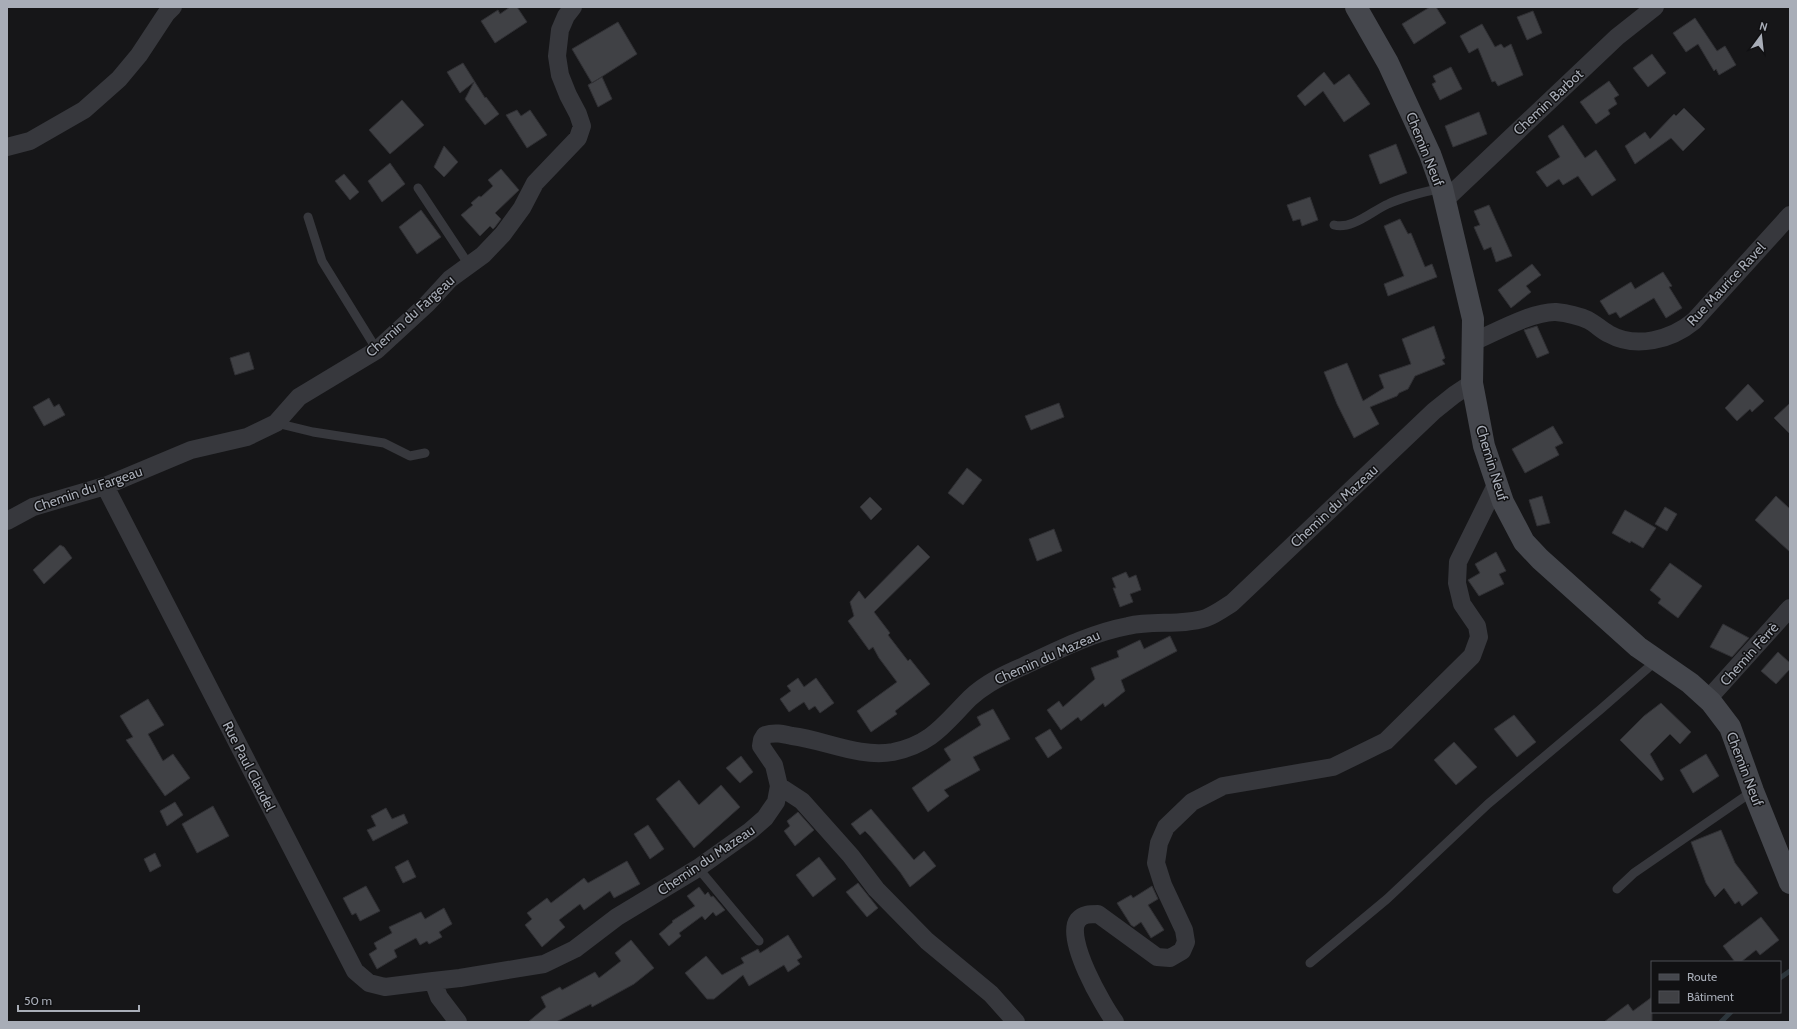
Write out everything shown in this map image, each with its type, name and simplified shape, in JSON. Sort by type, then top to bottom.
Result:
[{"type":"main road","name":"Chemin Neuf","points":[[1356,7],[1388,63],[1430,154],[1443,194],[1473,319],[1472,383],[1484,446],[1503,502],[1524,542],[1638,647],[1690,683],[1708,699],[1730,727],[1790,883]]},
{"type":"street","points":[[7,147],[30,140],[84,110],[119,79],[139,55],[166,14],[173,7]]},
{"type":"street","name":"Chemin du Fargeau","points":[[7,521],[33,507],[105,486],[191,450],[247,437],[276,422],[299,398],[377,350],[427,304],[450,279],[483,255],[503,234],[522,208],[535,183],[578,138],[582,126],[560,75],[557,56],[560,30],[566,16],[573,7]]},
{"type":"street","name":"Chemin Barbot","points":[[1443,194],[1617,37],[1655,7]]},
{"type":"street","name":"Rue Maurice Ravel","points":[[1473,342],[1537,315],[1555,312],[1572,315],[1589,321],[1609,335],[1629,341],[1650,342],[1672,335],[1684,330],[1694,321],[1790,215]]},
{"type":"street","name":"Chemin du Mazeau","points":[[433,981],[544,964],[575,949],[617,917],[698,868],[750,831],[765,818],[776,802],[779,786],[774,765],[761,746],[765,735],[777,733],[803,737],[876,754],[905,748],[930,738],[951,719],[970,698],[985,686],[1002,676],[1096,634],[1130,625],[1206,618],[1218,612],[1232,602],[1434,411],[1472,383]]},
{"type":"street","points":[[1115,1022],[1104,1008],[1084,966],[1074,934],[1078,920],[1087,914],[1098,914],[1157,957],[1170,958],[1182,952],[1186,942],[1184,930],[1163,885],[1156,863],[1159,843],[1166,827],[1192,802],[1223,786],[1333,767],[1386,741],[1472,656],[1479,637],[1477,626],[1462,604],[1457,583],[1458,562],[1496,485]]},
{"type":"street","name":"Rue Paul Claudel","points":[[105,486],[355,971],[369,983],[385,988],[433,981]]},
{"type":"street","name":"Chemin Fèrrè","points":[[1708,699],[1790,608]]},
{"type":"street","points":[[779,786],[802,801],[851,856],[876,889],[927,941],[991,994],[1016,1022]]},
{"type":"street","points":[[433,981],[439,997],[458,1022]]},
{"type":"lane","points":[[418,188],[469,265]]},
{"type":"lane","points":[[1334,225],[1341,227],[1357,221],[1387,204],[1413,194],[1443,194]]},
{"type":"lane","points":[[308,218],[322,261],[377,350]]},
{"type":"lane","points":[[276,422],[313,432],[384,444],[410,456],[425,453]]},
{"type":"lane","points":[[1310,963],[1387,899],[1488,804],[1657,660]]},
{"type":"lane","points":[[1617,888],[1634,873],[1753,790]]},
{"type":"lane","points":[[698,868],[759,941]]},
{"type":"building","points":[[510,7],[517,7],[527,22],[495,43],[481,21],[498,10],[500,14]]},
{"type":"building","points":[[1430,7],[1436,7],[1446,23],[1414,44],[1402,24]]},
{"type":"building","points":[[1533,11],[1542,33],[1527,40],[1517,17]]},
{"type":"building","points":[[1695,18],[1717,51],[1725,46],[1736,65],[1719,75],[1716,69],[1714,71],[1698,44],[1686,52],[1673,33]]},
{"type":"building","points":[[618,22],[637,54],[592,83],[572,49]]},
{"type":"building","points":[[1482,24],[1495,47],[1501,44],[1504,48],[1511,44],[1523,75],[1498,86],[1495,81],[1492,82],[1478,48],[1469,53],[1460,36]]},
{"type":"building","points":[[1652,54],[1666,73],[1648,87],[1633,68]]},
{"type":"building","points":[[463,63],[485,98],[486,97],[499,114],[485,125],[465,99],[474,82],[460,93],[447,72]]},
{"type":"building","points":[[1451,67],[1462,89],[1440,100],[1432,84],[1436,82],[1433,76]]},
{"type":"building","points":[[1324,72],[1334,85],[1349,74],[1370,104],[1344,122],[1323,91],[1305,106],[1297,96]]},
{"type":"building","points":[[602,77],[612,99],[598,107],[588,85]]},
{"type":"building","points":[[1609,81],[1619,95],[1614,98],[1617,104],[1608,110],[1610,114],[1596,124],[1580,102]]},
{"type":"building","points":[[402,100],[424,125],[390,154],[369,130]]},
{"type":"building","points":[[1684,108],[1705,129],[1683,151],[1671,138],[1635,164],[1625,146],[1645,132],[1650,139],[1674,114],[1676,116]]},
{"type":"building","points":[[517,110],[521,116],[530,110],[547,135],[527,148],[506,115]]},
{"type":"building","points":[[1479,112],[1487,134],[1453,147],[1445,126]]},
{"type":"building","points":[[1563,125],[1585,158],[1596,150],[1616,180],[1592,196],[1578,176],[1563,185],[1559,179],[1547,187],[1536,172],[1560,157],[1548,136]]},
{"type":"building","points":[[1396,144],[1407,173],[1380,184],[1369,155]]},
{"type":"building","points":[[444,146],[458,162],[444,177],[434,167]]},
{"type":"building","points":[[390,163],[405,184],[382,202],[368,181]]},
{"type":"building","points":[[501,169],[519,190],[495,213],[501,219],[495,227],[493,229],[490,226],[480,236],[461,215],[473,205],[471,203],[479,196],[481,197],[493,186],[488,180]]},
{"type":"building","points":[[344,174],[359,192],[350,200],[335,181]]},
{"type":"building","points":[[1310,197],[1318,220],[1302,226],[1300,219],[1293,221],[1287,205]]},
{"type":"building","points":[[1489,205],[1512,256],[1496,262],[1491,247],[1484,250],[1474,227],[1480,225],[1474,211]]},
{"type":"building","points":[[421,210],[441,237],[417,254],[399,227]]},
{"type":"building","points":[[1400,219],[1408,234],[1411,233],[1425,267],[1432,264],[1437,277],[1388,296],[1384,284],[1404,276],[1384,226]]},
{"type":"building","points":[[1532,264],[1541,275],[1526,286],[1531,292],[1511,308],[1498,290]]},
{"type":"building","points":[[1663,272],[1672,286],[1669,287],[1682,308],[1666,318],[1654,298],[1620,318],[1616,312],[1609,315],[1600,301],[1631,282],[1635,289]]},
{"type":"building","points":[[1434,326],[1445,358],[1442,360],[1445,364],[1415,376],[1408,389],[1399,393],[1397,396],[1370,407],[1379,424],[1354,438],[1337,404],[1324,372],[1347,363],[1363,401],[1384,388],[1379,375],[1411,364],[1402,339]]},
{"type":"building","points":[[1537,326],[1549,353],[1537,358],[1524,330]]},
{"type":"building","points":[[249,352],[254,369],[235,375],[230,358]]},
{"type":"building","points":[[1748,384],[1764,401],[1752,412],[1750,409],[1737,421],[1725,408]]},
{"type":"building","points":[[49,398],[54,407],[59,404],[65,415],[44,426],[33,407]]},
{"type":"building","points":[[1059,403],[1064,417],[1031,430],[1025,416]]},
{"type":"building","points":[[1790,403],[1790,434],[1774,418]]},
{"type":"building","points":[[1553,426],[1563,443],[1555,447],[1559,455],[1525,473],[1512,449]]},
{"type":"building","points":[[967,468],[982,480],[963,505],[948,493]]},
{"type":"building","points":[[1542,496],[1550,523],[1537,526],[1529,500]]},
{"type":"building","points":[[1776,496],[1790,509],[1790,552],[1755,520]]},
{"type":"building","points":[[870,497],[882,509],[871,520],[860,507]]},
{"type":"building","points":[[1665,507],[1677,514],[1667,531],[1655,524]]},
{"type":"building","points":[[1625,510],[1656,528],[1643,548],[1612,533]]},
{"type":"building","points":[[1054,529],[1062,551],[1037,561],[1029,539]]},
{"type":"building","points":[[60,545],[64,547],[72,558],[44,584],[33,570]]},
{"type":"building","points":[[918,545],[930,557],[874,612],[890,633],[888,635],[908,661],[910,659],[930,684],[895,711],[897,714],[871,732],[857,711],[897,682],[879,658],[873,647],[869,650],[848,621],[854,616],[850,602],[859,591],[865,599]]},
{"type":"building","points":[[1496,552],[1506,571],[1499,574],[1504,584],[1479,596],[1468,580],[1480,573],[1475,564]]},
{"type":"building","points":[[1670,563],[1702,586],[1678,618],[1658,603],[1661,599],[1650,590]]},
{"type":"building","points":[[1126,572],[1129,578],[1136,575],[1141,590],[1130,594],[1133,602],[1120,607],[1113,588],[1116,588],[1112,578]]},
{"type":"building","points":[[1723,624],[1749,638],[1732,657],[1710,647]]},
{"type":"building","points":[[1170,636],[1177,651],[1121,680],[1125,691],[1105,707],[1103,703],[1081,721],[1078,717],[1061,730],[1047,710],[1059,701],[1063,707],[1095,679],[1091,668],[1119,657],[1117,651],[1140,640],[1144,649]]},
{"type":"building","points":[[1778,652],[1790,663],[1790,669],[1776,684],[1761,671]]},
{"type":"building","points":[[798,678],[804,687],[816,678],[834,703],[820,713],[815,706],[809,710],[804,702],[789,712],[780,699],[791,691],[787,686]]},
{"type":"building","points":[[148,699],[164,725],[148,734],[163,761],[173,754],[190,778],[165,796],[126,740],[133,737],[120,716]]},
{"type":"building","points":[[1661,703],[1691,732],[1680,744],[1670,734],[1650,754],[1664,779],[1661,781],[1620,740],[1644,716]]},
{"type":"building","points":[[993,709],[1010,739],[973,757],[980,770],[944,790],[949,796],[928,812],[912,788],[951,760],[944,749],[981,725],[977,717]]},
{"type":"building","points":[[1514,715],[1536,742],[1517,757],[1494,729]]},
{"type":"building","points":[[1050,729],[1062,748],[1048,758],[1035,738]]},
{"type":"building","points":[[1454,742],[1477,767],[1456,785],[1434,760]]},
{"type":"building","points":[[1706,754],[1719,776],[1693,793],[1680,770]]},
{"type":"building","points":[[741,756],[753,772],[740,783],[726,768]]},
{"type":"building","points":[[679,780],[699,805],[721,785],[740,807],[694,848],[656,799]]},
{"type":"building","points":[[175,802],[183,815],[167,826],[160,811]]},
{"type":"building","points":[[213,806],[229,836],[197,853],[182,824]]},
{"type":"building","points":[[386,808],[392,819],[404,814],[408,823],[373,841],[367,830],[376,826],[371,816]]},
{"type":"building","points":[[871,809],[914,860],[924,851],[936,866],[910,887],[900,872],[870,836],[865,831],[860,835],[851,824]]},
{"type":"building","points":[[798,812],[814,830],[795,846],[784,831],[790,826],[787,821]]},
{"type":"building","points":[[648,825],[664,849],[650,859],[634,834]]},
{"type":"building","points":[[1721,830],[1735,863],[1758,893],[1742,906],[1739,901],[1735,904],[1724,888],[1715,897],[1706,883],[1691,842]]},
{"type":"building","points":[[155,853],[161,866],[150,872],[144,859]]},
{"type":"building","points":[[819,857],[836,879],[813,897],[796,875]]},
{"type":"building","points":[[408,860],[416,877],[403,883],[395,867]]},
{"type":"building","points":[[627,861],[640,884],[614,898],[610,891],[584,910],[580,904],[559,920],[565,927],[542,947],[525,925],[532,919],[527,913],[547,898],[551,903],[584,878],[588,883]]},
{"type":"building","points":[[858,883],[878,908],[867,917],[846,892]]},
{"type":"building","points":[[366,886],[380,911],[360,921],[356,913],[352,915],[343,898]]},
{"type":"building","points":[[1152,886],[1158,899],[1148,905],[1164,930],[1151,938],[1141,922],[1134,927],[1131,925],[1117,903],[1131,895],[1133,898]]},
{"type":"building","points":[[699,887],[705,895],[708,892],[711,897],[713,896],[725,910],[716,916],[713,912],[705,920],[702,916],[679,933],[681,936],[669,946],[659,934],[673,922],[672,921],[695,906],[687,896]]},
{"type":"building","points":[[444,908],[452,924],[439,932],[442,937],[429,944],[427,941],[420,945],[416,938],[394,950],[397,957],[377,969],[369,954],[377,949],[374,943],[392,933],[389,927],[421,912],[425,919]]},
{"type":"building","points":[[1761,917],[1779,940],[1760,955],[1756,950],[1742,961],[1734,961],[1723,946]]},
{"type":"building","points":[[788,935],[802,957],[797,960],[800,964],[788,972],[784,965],[749,986],[743,975],[714,999],[707,999],[685,973],[706,956],[722,975],[744,963],[741,958],[758,949],[760,953]]},
{"type":"building","points":[[631,940],[654,968],[634,984],[592,1007],[591,1004],[556,1022],[528,1022],[546,1007],[541,997],[560,987],[562,990],[595,972],[599,978],[621,961],[615,953]]},
{"type":"building","points":[[1651,998],[1652,1022],[1604,1022],[1628,1004],[1633,1011]]},
{"type":"waterway","points":[[1781,977],[1790,971]]},
{"type":"waterway","points":[[1721,1022],[1730,1013]]}]
